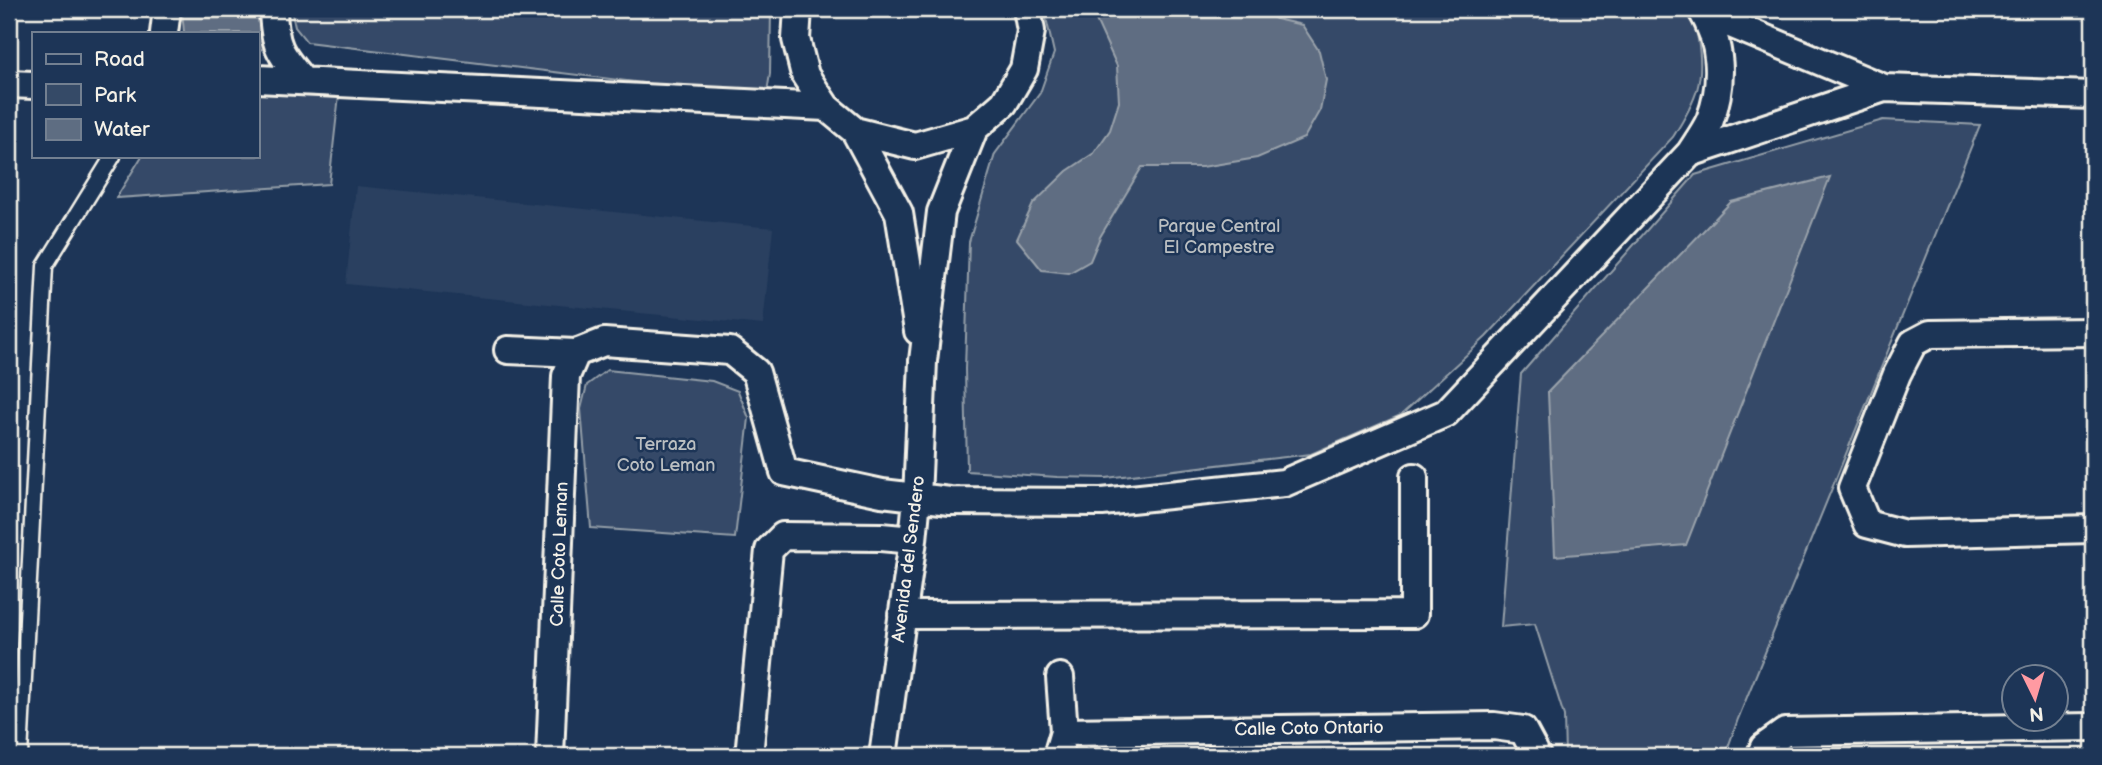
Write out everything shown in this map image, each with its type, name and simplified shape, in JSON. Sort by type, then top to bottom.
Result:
[{"type":"street","points":[[164,32],[167,9]]},
{"type":"street","points":[[273,9],[274,36],[284,58],[303,80]]},
{"type":"street","points":[[798,9],[796,39],[805,75],[825,107],[855,131],[915,146],[974,129],[1004,103],[1024,69],[1031,30],[1027,9]]},
{"type":"street","points":[[1702,11],[1884,88]]},
{"type":"street","points":[[508,350],[576,353],[604,342],[730,351],[756,372],[784,472],[882,493],[950,501],[1102,502],[1284,483],[1446,413],[1690,153],[1710,121],[1719,85],[1718,47],[1702,11]]},
{"type":"street","points":[[259,79],[825,107]]},
{"type":"street","points":[[9,84],[32,85]]},
{"type":"street","points":[[1690,153],[1884,88],[2093,95]]},
{"type":"street","name":"Avenida del Sendero","points":[[883,756],[913,540],[923,361],[941,212],[974,129]]},
{"type":"street","name":"Avenida del Sendero","points":[[855,131],[899,213],[923,361]]},
{"type":"street","points":[[2093,332],[1930,334],[1913,344],[1897,374],[1853,488],[1867,524],[1905,534],[2093,529]]},
{"type":"street","name":"Calle Coto Leman","points":[[551,756],[566,376],[576,353]]},
{"type":"street","points":[[902,615],[1414,614],[1414,477]]},
{"type":"street","points":[[749,756],[769,550],[783,536],[913,540]]},
{"type":"street","name":"Calle Coto Ontario","points":[[1060,677],[1061,744],[1494,726],[1523,730],[1537,756]]},
{"type":"street","points":[[1760,756],[1764,747],[1785,732],[2093,727]]},
{"type":"lane","points":[[20,756],[45,266],[112,158]]},
{"type":"shaded area","points":[[356,186],[773,228],[763,325],[346,284]]},
{"type":"green space","points":[[291,9],[771,9],[770,74],[766,98],[307,42],[295,27]]},
{"type":"green space","name":"Parque Central El Campestre","points":[[1044,9],[1689,9],[1700,50],[1700,77],[1694,100],[1673,137],[1486,337],[1401,415],[1311,454],[1106,478],[967,471],[965,369],[969,242],[995,154],[1040,93],[1054,53]]},
{"type":"green space","points":[[259,91],[339,95],[329,184],[116,198],[141,158],[259,158]]},
{"type":"green space","points":[[1883,120],[1980,125],[1725,756],[1565,756],[1564,716],[1535,624],[1501,627],[1521,374],[1695,175]]},
{"type":"green space","name":"Terraza Coto Leman","points":[[607,370],[712,381],[738,391],[749,418],[735,538],[591,528],[581,409],[587,385]]},
{"type":"water","points":[[182,9],[267,9],[268,50],[259,49],[259,32],[184,32]]},
{"type":"water","points":[[1091,9],[1258,9],[1276,19],[1302,25],[1319,51],[1326,80],[1320,110],[1304,138],[1257,158],[1202,167],[1142,167],[1100,237],[1090,261],[1069,273],[1042,270],[1017,239],[1033,204],[1067,171],[1094,153],[1110,130],[1119,102],[1117,66]]},
{"type":"water","points":[[1830,177],[1686,545],[1555,556],[1548,392],[1731,202]]}]
